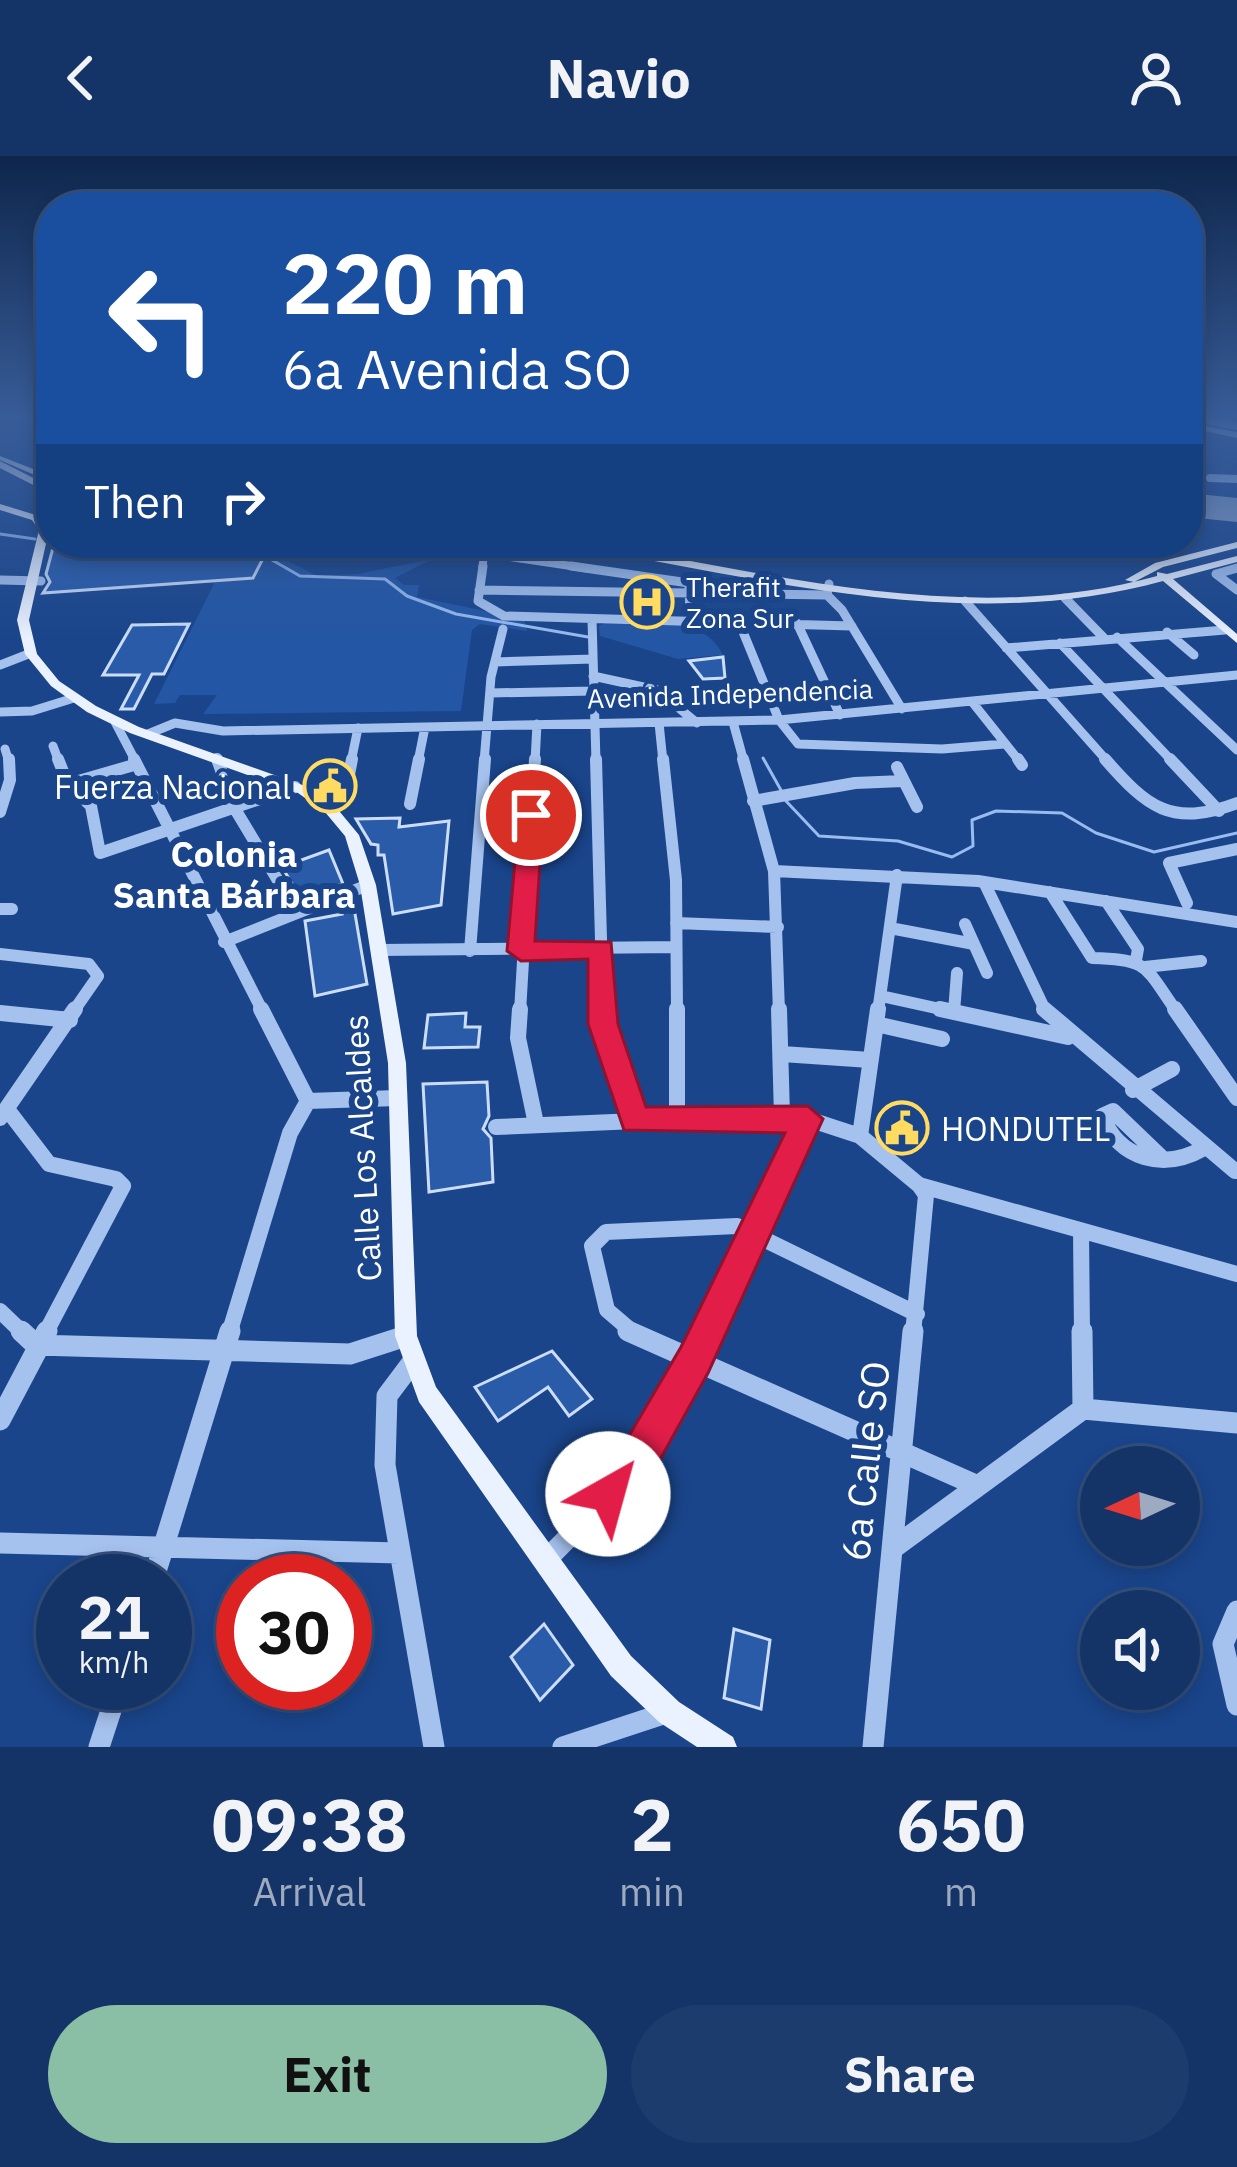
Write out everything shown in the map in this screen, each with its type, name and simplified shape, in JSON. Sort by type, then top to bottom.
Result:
[{"type":"main road","points":[[0,505],[36,514]]},
{"type":"main road","name":"Calle Los Alcaldes","points":[[32,515],[36,522]]},
{"type":"main road","points":[[1203,546],[1215,541],[1237,553]]},
{"type":"main road","points":[[662,558],[828,590],[965,601],[1065,598],[1157,580],[1237,553]]},
{"type":"main road","name":"Calle Los Alcaldes","points":[[41,558],[25,632],[42,674],[115,722],[295,787],[330,808],[352,836],[368,885],[397,1098],[406,1336],[414,1360],[451,1431],[621,1666],[669,1712],[723,1747]]},
{"type":"main road","name":"Calle Los Alcaldes","points":[[36,581],[45,558]]},
{"type":"main road","points":[[696,558],[950,597],[1066,593],[1130,580],[1175,558]]},
{"type":"main road","points":[[1177,571],[1164,568],[1164,580],[1226,631]]},
{"type":"main road","points":[[1177,571],[1177,583],[1226,631]]},
{"type":"main road","points":[[1157,580],[1181,591],[1226,631]]},
{"type":"street","points":[[1237,553],[1214,571],[1237,590]]},
{"type":"street","points":[[484,558],[480,604],[489,611],[592,619],[852,626]]},
{"type":"street","points":[[537,558],[692,590]]},
{"type":"street","points":[[608,593],[614,573],[626,558]]},
{"type":"street","points":[[0,580],[36,581]]},
{"type":"street","points":[[479,590],[828,590],[902,709]]},
{"type":"street","points":[[690,621],[692,590]]},
{"type":"street","points":[[1065,598],[1237,750]]},
{"type":"street","points":[[965,601],[1143,802],[1161,810],[1219,811],[1237,802]]},
{"type":"street","points":[[592,619],[603,1024],[635,1121]]},
{"type":"street","points":[[739,622],[779,720],[798,744],[1004,744]]},
{"type":"street","points":[[797,623],[840,715]]},
{"type":"street","points":[[470,951],[490,693],[502,629]]},
{"type":"street","points":[[1006,648],[1226,631]]},
{"type":"street","points":[[1167,632],[1194,655]]},
{"type":"street","points":[[1060,643],[1219,811]]},
{"type":"street","points":[[0,665],[31,653]]},
{"type":"street","points":[[495,662],[592,659]]},
{"type":"street","name":"Avenida Independencia","points":[[148,734],[175,723],[223,731],[779,720],[1237,675]]},
{"type":"street","points":[[593,676],[657,690],[697,723]]},
{"type":"street","points":[[490,693],[594,691]]},
{"type":"street","points":[[0,712],[32,711],[74,698]]},
{"type":"street","points":[[973,703],[1022,765]]},
{"type":"street","points":[[115,722],[308,1101]]},
{"type":"street","points":[[733,722],[774,872],[782,1116]]},
{"type":"street","points":[[659,723],[676,923],[677,1118]]},
{"type":"street","points":[[536,1124],[518,1038],[537,724]]},
{"type":"street","points":[[410,804],[425,727]]},
{"type":"street","points":[[348,780],[358,728]]},
{"type":"street","name":"Avenida Independencia","points":[[190,748],[223,731]]},
{"type":"street","points":[[53,746],[68,784],[89,798],[96,811],[97,850],[105,853],[295,787]]},
{"type":"street","points":[[0,812],[10,789],[11,760],[5,748]]},
{"type":"street","points":[[218,758],[235,809],[297,912]]},
{"type":"street","points":[[68,784],[134,765]]},
{"type":"street","points":[[897,767],[916,807]]},
{"type":"street","points":[[753,801],[903,781]]},
{"type":"street","points":[[1187,903],[1169,863],[1235,854]]},
{"type":"street","points":[[774,872],[984,882],[1237,922]]},
{"type":"street","points":[[860,1136],[897,875]]},
{"type":"street","points":[[984,882],[1047,1015],[1236,1176]]},
{"type":"street","points":[[224,941],[368,885]]},
{"type":"street","points":[[1050,892],[1091,957],[1140,964],[1201,961]]},
{"type":"street","points":[[1106,901],[1138,949],[1140,964],[1237,1098]]},
{"type":"street","points":[[676,923],[778,927]]},
{"type":"street","points":[[965,924],[988,973]]},
{"type":"street","points":[[890,928],[974,944]]},
{"type":"street","points":[[379,950],[673,947]]},
{"type":"street","points":[[0,954],[98,969],[94,986],[4,1113],[22,1119],[40,1157],[56,1168],[116,1180],[123,1186],[0,1420]]},
{"type":"street","points":[[954,1012],[957,973]]},
{"type":"street","points":[[881,997],[1068,1037]]},
{"type":"street","points":[[0,1013],[70,1020]]},
{"type":"street","points":[[876,1024],[942,1039]]},
{"type":"street","points":[[782,1054],[870,1060]]},
{"type":"street","points":[[1133,1090],[1172,1069]]},
{"type":"street","points":[[308,1101],[397,1098]]},
{"type":"street","points":[[162,1554],[290,1133],[308,1101]]},
{"type":"street","points":[[496,1126],[677,1118],[808,1119],[860,1136],[919,1185],[1237,1274]]},
{"type":"street","points":[[545,1561],[627,1478],[694,1360],[808,1119]]},
{"type":"street","points":[[1162,1159],[1187,1161],[1204,1148]]},
{"type":"street","name":"6a Calle SO","points":[[873,1747],[898,1453],[917,1314],[926,1195],[919,1185]]},
{"type":"street","points":[[917,1314],[732,1226],[606,1232],[594,1240],[591,1253],[614,1321],[978,1486]]},
{"type":"street","points":[[1081,1231],[1084,1409]]},
{"type":"street","points":[[0,1311],[36,1345],[350,1354],[406,1336]]},
{"type":"street","points":[[414,1360],[397,1378],[384,1418],[399,1553],[434,1747]]},
{"type":"street","points":[[892,1549],[1084,1409],[1237,1423]]},
{"type":"street","points":[[0,1543],[399,1553]]},
{"type":"street","points":[[1237,1611],[1224,1633],[1223,1665],[1237,1706]]},
{"type":"street","points":[[99,1747],[111,1710]]},
{"type":"street","points":[[563,1747],[669,1712]]},
{"type":"shaded area","points":[[263,558],[282,558],[317,576],[358,574],[432,559],[395,578],[404,585],[419,585],[417,597],[524,619],[527,631],[480,624],[472,630],[461,711],[203,714],[217,695],[180,695],[175,703],[154,704],[217,578],[253,578]]},
{"type":"shaded area","points":[[606,622],[688,627],[714,642],[723,655],[678,659],[600,636],[599,626]]},
{"type":"building","points":[[50,558],[263,558],[253,578],[43,593],[50,582],[46,574]]},
{"type":"building","points":[[189,624],[164,674],[152,674],[134,709],[121,709],[139,675],[103,675],[132,625]]},
{"type":"building","points":[[723,657],[725,678],[703,679],[689,661]]},
{"type":"building","points":[[400,818],[399,827],[449,821],[441,905],[393,914],[384,855],[378,855],[378,845],[371,844],[356,819]]},
{"type":"building","points":[[329,850],[343,884],[302,900],[282,867]]},
{"type":"building","points":[[353,902],[367,984],[315,996],[305,921],[342,914],[340,907]]},
{"type":"building","points":[[466,1013],[465,1027],[480,1027],[478,1047],[424,1048],[428,1015]]},
{"type":"building","points":[[487,1082],[489,1116],[483,1129],[491,1138],[493,1182],[429,1192],[423,1084]]},
{"type":"building","points":[[552,1351],[592,1399],[569,1416],[548,1387],[498,1421],[475,1387]]},
{"type":"building","points":[[544,1624],[573,1665],[540,1700],[511,1657]]},
{"type":"building","points":[[734,1629],[770,1640],[761,1709],[724,1698]]},
{"type":"waterway","points":[[0,534],[35,539]]},
{"type":"waterway","points":[[268,558],[300,576],[385,579],[407,596],[456,614],[588,637]]},
{"type":"waterway","points":[[763,758],[782,792]]},
{"type":"waterway","points":[[786,801],[819,836],[898,841],[952,857],[973,846],[972,820],[996,811],[1062,813],[1096,833],[1154,852],[1237,833]]},
{"type":"taxiway","points":[[1205,507],[1237,503]]},
{"type":"runway","points":[[1203,507],[1237,510]]},
{"type":"place","name":"Therafit Zona Sur","points":[[647,602]]},
{"type":"place","name":"Fuerza Nacional","points":[[330,786]]},
{"type":"place","name":"HONDUTEL","points":[[902,1128]]},
{"type":"district","name":"Colonia Santa Bárbara","points":[[234,874]]},
{"type":"route","points":[[531,815],[521,951],[602,949],[603,1024],[635,1121],[753,1116],[808,1119],[694,1360],[627,1478],[608,1494]]}]
